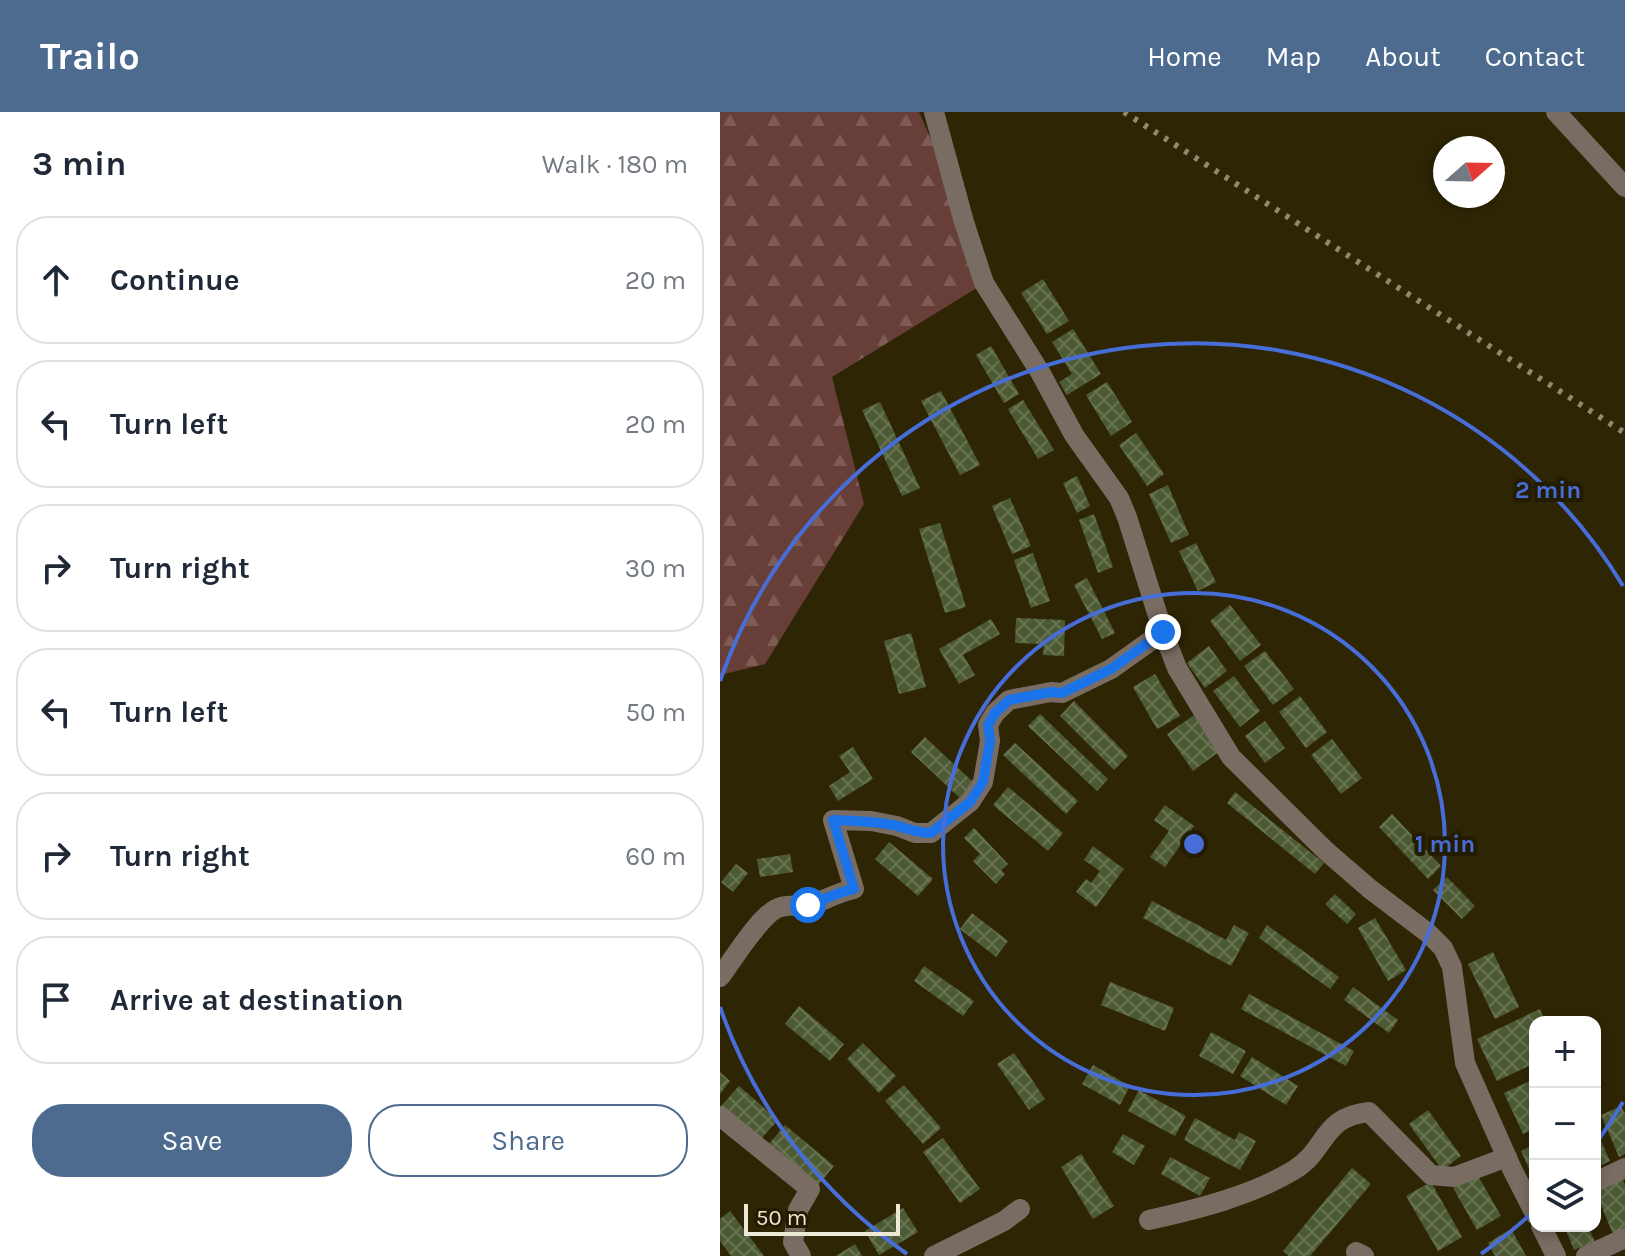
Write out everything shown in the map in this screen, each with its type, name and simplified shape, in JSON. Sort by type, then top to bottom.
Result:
[{"type":"street","points":[[934,112],[984,283],[1040,372],[1074,435],[1119,498],[1177,668],[1231,757],[1326,851],[1443,948],[1452,967],[1465,1063],[1529,1201]]},
{"type":"street","points":[[1556,112],[1625,187]]},
{"type":"street","points":[[720,977],[771,911],[808,905],[854,889],[833,820],[871,821],[915,833],[931,833],[970,802],[983,782],[990,741],[988,725],[1009,700],[1051,692],[1062,693],[1111,669],[1163,632]]},
{"type":"street","points":[[1149,1220],[1212,1204],[1293,1171],[1315,1152],[1330,1129],[1341,1119],[1356,1113],[1369,1112],[1431,1175],[1454,1177],[1507,1157]]},
{"type":"street","points":[[720,1116],[810,1189],[798,1210],[793,1242],[801,1256]]},
{"type":"street","points":[[1601,1179],[1625,1168]]},
{"type":"street","points":[[934,1256],[1004,1221],[1020,1209]]},
{"type":"street","points":[[1544,1232],[1556,1256]]},
{"type":"street","points":[[1586,1256],[1625,1238]]},
{"type":"green space","points":[[720,112],[919,112],[967,220],[980,286],[832,377],[864,504],[765,664],[720,675]]},
{"type":"building","points":[[1043,279],[1069,321],[1047,334],[1021,293]]},
{"type":"building","points":[[1073,329],[1101,374],[1067,395],[1059,382],[1072,374],[1052,342]]},
{"type":"building","points":[[991,346],[1019,394],[1004,403],[976,355]]},
{"type":"building","points":[[1107,382],[1132,422],[1111,436],[1086,395]]},
{"type":"building","points":[[941,391],[980,465],[960,475],[921,401]]},
{"type":"building","points":[[1023,400],[1054,450],[1038,459],[1008,409]]},
{"type":"building","points":[[880,402],[920,488],[902,496],[862,410]]},
{"type":"building","points":[[1136,433],[1164,474],[1147,486],[1119,445]]},
{"type":"building","points":[[1077,476],[1090,506],[1077,513],[1063,483]]},
{"type":"building","points":[[1168,485],[1189,535],[1171,543],[1149,494]]},
{"type":"building","points":[[1010,498],[1031,546],[1012,554],[992,506]]},
{"type":"building","points":[[1094,514],[1113,567],[1098,573],[1079,520]]},
{"type":"building","points":[[940,523],[966,607],[945,613],[919,529]]},
{"type":"building","points":[[1196,543],[1216,582],[1198,591],[1179,551]]},
{"type":"building","points":[[1033,553],[1050,601],[1031,608],[1014,560]]},
{"type":"building","points":[[1087,578],[1115,633],[1102,639],[1074,585]]},
{"type":"building","points":[[1230,605],[1261,645],[1240,661],[1210,621]]},
{"type":"building","points":[[1016,618],[1065,620],[1064,656],[1043,655],[1044,644],[1015,643]]},
{"type":"building","points":[[991,619],[1000,634],[963,655],[975,675],[959,684],[939,649]]},
{"type":"building","points":[[911,633],[926,687],[899,694],[884,641]]},
{"type":"building","points":[[1209,646],[1227,671],[1205,688],[1187,663]]},
{"type":"building","points":[[1265,651],[1294,689],[1273,705],[1244,666]]},
{"type":"building","points":[[1155,674],[1180,716],[1157,729],[1133,687]]},
{"type":"building","points":[[1234,676],[1260,711],[1240,727],[1213,691]]},
{"type":"building","points":[[1300,696],[1327,732],[1306,748],[1279,712]]},
{"type":"building","points":[[1074,701],[1128,756],[1114,770],[1060,716]]},
{"type":"building","points":[[1040,714],[1108,779],[1097,791],[1028,726]]},
{"type":"building","points":[[1194,715],[1220,751],[1193,771],[1167,734]]},
{"type":"building","points":[[1265,721],[1285,748],[1265,763],[1245,736]]},
{"type":"building","points":[[925,737],[975,784],[961,799],[911,752]]},
{"type":"building","points":[[1332,739],[1362,778],[1341,794],[1311,755]]},
{"type":"building","points":[[1015,743],[1078,801],[1066,814],[1003,755]]},
{"type":"building","points":[[853,747],[873,779],[838,801],[829,786],[850,772],[839,756]]},
{"type":"building","points":[[1008,787],[1063,833],[1048,851],[993,805]]},
{"type":"building","points":[[1235,792],[1324,863],[1315,874],[1227,803]]},
{"type":"building","points":[[1165,805],[1194,826],[1165,867],[1150,857],[1169,831],[1154,820]]},
{"type":"building","points":[[1392,814],[1441,866],[1428,879],[1379,827]]},
{"type":"building","points":[[974,828],[1008,864],[1001,870],[1005,874],[996,884],[973,861],[980,854],[964,838]]},
{"type":"building","points":[[889,842],[933,879],[918,896],[875,859]]},
{"type":"building","points":[[1093,846],[1124,869],[1096,907],[1076,892],[1086,879],[1091,883],[1100,871],[1084,860]]},
{"type":"building","points":[[790,854],[793,872],[760,877],[757,859]]},
{"type":"building","points":[[736,864],[748,873],[733,892],[721,882]]},
{"type":"building","points":[[1447,877],[1475,906],[1462,919],[1433,890]]},
{"type":"building","points":[[1335,894],[1356,914],[1347,924],[1325,904]]},
{"type":"building","points":[[1152,901],[1226,940],[1234,925],[1249,933],[1231,966],[1143,918]]},
{"type":"building","points":[[972,913],[1008,941],[996,957],[960,929]]},
{"type":"building","points":[[1375,918],[1406,970],[1388,981],[1358,928]]},
{"type":"building","points":[[1267,925],[1339,977],[1330,989],[1259,938]]},
{"type":"building","points":[[1493,952],[1519,1007],[1495,1019],[1468,964]]},
{"type":"building","points":[[924,966],[974,1001],[963,1016],[914,981]]},
{"type":"building","points":[[1110,982],[1174,1008],[1165,1031],[1101,1005]]},
{"type":"building","points":[[1353,987],[1398,1020],[1389,1033],[1344,1000]]},
{"type":"building","points":[[1249,994],[1354,1051],[1346,1066],[1241,1009]]},
{"type":"building","points":[[799,1006],[844,1044],[830,1061],[785,1024]]},
{"type":"building","points":[[1540,1009],[1543,1016],[1529,1016],[1529,1066],[1497,1081],[1477,1039]]},
{"type":"building","points":[[1211,1032],[1246,1051],[1233,1074],[1199,1056]]},
{"type":"building","points":[[863,1043],[896,1076],[879,1093],[847,1059]]},
{"type":"building","points":[[1014,1053],[1045,1099],[1029,1110],[997,1064]]},
{"type":"building","points":[[1252,1057],[1298,1086],[1286,1105],[1240,1076]]},
{"type":"building","points":[[1093,1065],[1130,1086],[1120,1105],[1082,1084]]},
{"type":"building","points":[[720,1072],[730,1081],[720,1094]]},
{"type":"building","points":[[1529,1081],[1529,1132],[1523,1134],[1504,1093]]},
{"type":"building","points":[[904,1085],[941,1128],[923,1144],[885,1101]]},
{"type":"building","points":[[739,1086],[778,1120],[760,1140],[721,1106]]},
{"type":"building","points":[[1139,1090],[1186,1116],[1175,1136],[1128,1111]]},
{"type":"building","points":[[1621,1106],[1625,1114],[1625,1154],[1619,1157],[1601,1115]]},
{"type":"building","points":[[1428,1110],[1461,1156],[1442,1170],[1409,1124]]},
{"type":"building","points":[[1195,1118],[1235,1140],[1239,1132],[1256,1141],[1240,1170],[1184,1140]]},
{"type":"building","points":[[785,1125],[834,1166],[818,1185],[769,1144]]},
{"type":"building","points":[[1123,1134],[1145,1146],[1134,1165],[1112,1152]]},
{"type":"building","points":[[943,1138],[980,1189],[960,1203],[923,1152]]},
{"type":"building","points":[[1601,1141],[1610,1161],[1601,1165]]},
{"type":"building","points":[[1529,1147],[1529,1169],[1521,1151]]},
{"type":"building","points":[[1081,1154],[1114,1206],[1093,1219],[1061,1167]]},
{"type":"building","points":[[1170,1157],[1210,1178],[1200,1196],[1161,1174]]},
{"type":"building","points":[[1352,1168],[1371,1184],[1310,1256],[1289,1256],[1283,1251]]},
{"type":"building","points":[[1477,1174],[1501,1216],[1477,1230],[1453,1188]]},
{"type":"building","points":[[1621,1175],[1625,1185],[1625,1229],[1613,1234],[1601,1205],[1601,1187]]},
{"type":"building","points":[[1431,1182],[1462,1237],[1438,1251],[1406,1196]]},
{"type":"building","points":[[903,1208],[918,1232],[879,1255],[865,1231]]},
{"type":"building","points":[[730,1211],[764,1256],[731,1256],[720,1241],[720,1219]]},
{"type":"building","points":[[1511,1229],[1526,1256],[1495,1256],[1488,1243]]},
{"type":"building","points":[[1566,1232],[1591,1232],[1595,1242],[1574,1250]]},
{"type":"building","points":[[855,1244],[862,1256],[836,1256]]},
{"type":"railway","points":[[1124,112],[1625,433]]},
{"type":"route","points":[[808,905],[854,889],[833,820],[871,821],[915,833],[931,833],[970,802],[983,782],[990,741],[988,725],[1009,700],[1051,692],[1062,693],[1111,669],[1163,632]]}]
